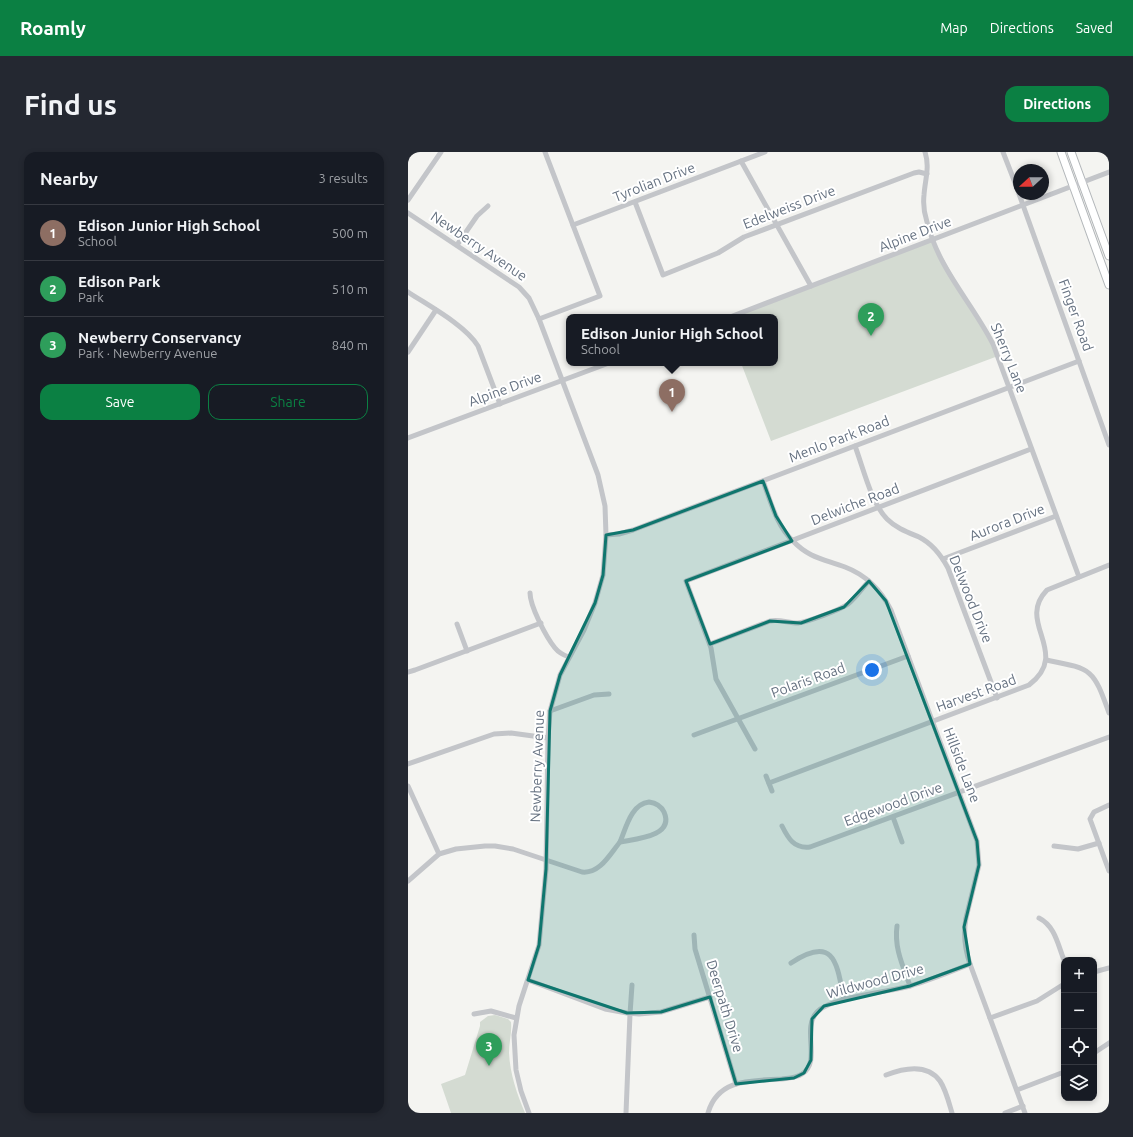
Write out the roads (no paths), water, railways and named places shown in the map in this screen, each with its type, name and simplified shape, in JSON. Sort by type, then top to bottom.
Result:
[{"type":"main road","points":[[1061,152],[1109,285]]},
{"type":"main road","points":[[1071,152],[1109,256]]},
{"type":"street","points":[[408,200],[441,152]]},
{"type":"street","points":[[539,319],[600,296],[545,152]]},
{"type":"street","name":"Tyrolian Drive","points":[[573,226],[765,152]]},
{"type":"street","name":"Sherry Lane","points":[[925,152],[927,160],[927,174],[924,204],[927,224],[950,278],[986,330],[997,354],[1079,576]]},
{"type":"street","name":"Finger Road","points":[[1003,152],[1013,178]]},
{"type":"street","points":[[741,161],[811,286]]},
{"type":"street","name":"Alpine Drive","points":[[738,314],[1109,172]]},
{"type":"street","name":"Edelweiss Drive","points":[[635,202],[663,275],[718,253],[739,239],[777,224],[914,173],[927,174]]},
{"type":"street","name":"Finger Road","points":[[1022,200],[1109,445]]},
{"type":"street","points":[[457,245],[477,216],[488,206]]},
{"type":"street","name":"Newberry Avenue","points":[[408,213],[519,287],[529,298],[539,319],[598,475],[604,506],[606,535],[605,561],[597,596],[584,630],[569,657],[556,686],[550,711],[548,738],[546,860],[539,945],[516,1018],[514,1047],[516,1070],[521,1091],[529,1113]]},
{"type":"street","points":[[408,292],[465,330],[474,339],[500,404]]},
{"type":"street","points":[[408,352],[436,310]]},
{"type":"street","name":"Menlo Park Road","points":[[606,535],[619,534],[633,530],[1079,360]]},
{"type":"street","name":"Alpine Drive","points":[[408,438],[601,366]]},
{"type":"street","name":"Delwood Drive","points":[[855,446],[878,508],[892,523],[905,532],[925,541],[937,551],[943,559],[948,568],[997,698]]},
{"type":"street","name":"Delwiche Road","points":[[710,644],[686,581],[1032,449]]},
{"type":"street","name":"Hillside Lane","points":[[763,481],[778,520],[792,540],[812,556],[852,570],[869,581],[876,587],[886,601],[977,841],[980,856],[978,873],[964,927],[965,944],[970,964],[1025,1113]]},
{"type":"street","name":"Aurora Drive","points":[[943,559],[1056,516]]},
{"type":"street","points":[[1109,565],[1047,590],[1041,596],[1037,605],[1036,614],[1045,647],[1046,660],[1076,666],[1088,672],[1099,685],[1109,713]]},
{"type":"street","points":[[755,749],[716,679],[710,644],[770,621],[780,620],[792,623],[801,623],[844,607],[852,601],[869,581]]},
{"type":"street","points":[[530,592],[533,609],[555,648],[563,655],[569,657]]},
{"type":"street","points":[[408,672],[541,623]]},
{"type":"street","points":[[457,624],[467,651]]},
{"type":"street","name":"Polaris Road","points":[[694,735],[908,656]]},
{"type":"street","name":"Harvest Road","points":[[769,783],[1024,688],[1034,682],[1041,673],[1046,660]]},
{"type":"street","points":[[550,711],[594,695],[609,694]]},
{"type":"street","points":[[408,764],[494,734],[511,733],[548,738]]},
{"type":"street","name":"Edgewood Drive","points":[[782,826],[790,841],[797,846],[806,848],[1109,737]]},
{"type":"street","points":[[766,776],[772,791]]},
{"type":"street","points":[[408,786],[439,854]]},
{"type":"street","points":[[408,881],[439,854],[456,849],[495,846],[513,849],[582,872],[591,872],[601,866],[620,842],[634,810],[637,807],[641,804],[649,802],[656,804],[661,808],[665,814],[665,824],[658,833],[651,836],[620,842]]},
{"type":"street","points":[[1109,805],[1096,810],[1091,817],[1091,822],[1109,871]]},
{"type":"street","points":[[892,817],[902,842]]},
{"type":"street","points":[[1054,846],[1078,849],[1099,843]]},
{"type":"street","points":[[1039,918],[1047,922],[1053,930],[1063,957]]},
{"type":"street","points":[[897,926],[897,949],[910,986]]},
{"type":"street","name":"Deerpath Drive","points":[[694,935],[695,949],[736,1084]]},
{"type":"street","points":[[791,963],[803,955],[814,952],[822,952],[830,955],[837,965],[844,1000]]},
{"type":"street","name":"Wildwood Drive","points":[[708,1113],[717,1096],[728,1087],[736,1084],[794,1078],[804,1073],[808,1069],[811,1060],[810,1029],[812,1019],[824,1006],[844,1000],[910,986],[970,964]]},
{"type":"street","points":[[1097,971],[1109,968]]},
{"type":"street","points":[[528,980],[605,1009],[630,1014],[650,1014],[661,1012],[710,997]]},
{"type":"street","points":[[626,1113],[632,985]]},
{"type":"street","points":[[990,1018],[1037,1001],[1061,986]]},
{"type":"street","points":[[474,1014],[491,1011],[516,1018]]},
{"type":"street","points":[[1097,1051],[1109,1044]]},
{"type":"street","points":[[886,1075],[900,1070],[915,1068],[927,1071],[936,1077],[940,1082],[952,1113]]},
{"type":"street","points":[[1017,1090],[1061,1073]]},
{"type":"street","points":[[1004,1113],[1023,1106]]},
{"type":"place","name":"Edison Park","points":[[871,336]]},
{"type":"place","name":"Edison Junior High School","points":[[672,412]]},
{"type":"place","name":"Newberry Conservancy","points":[[489,1066]]}]
